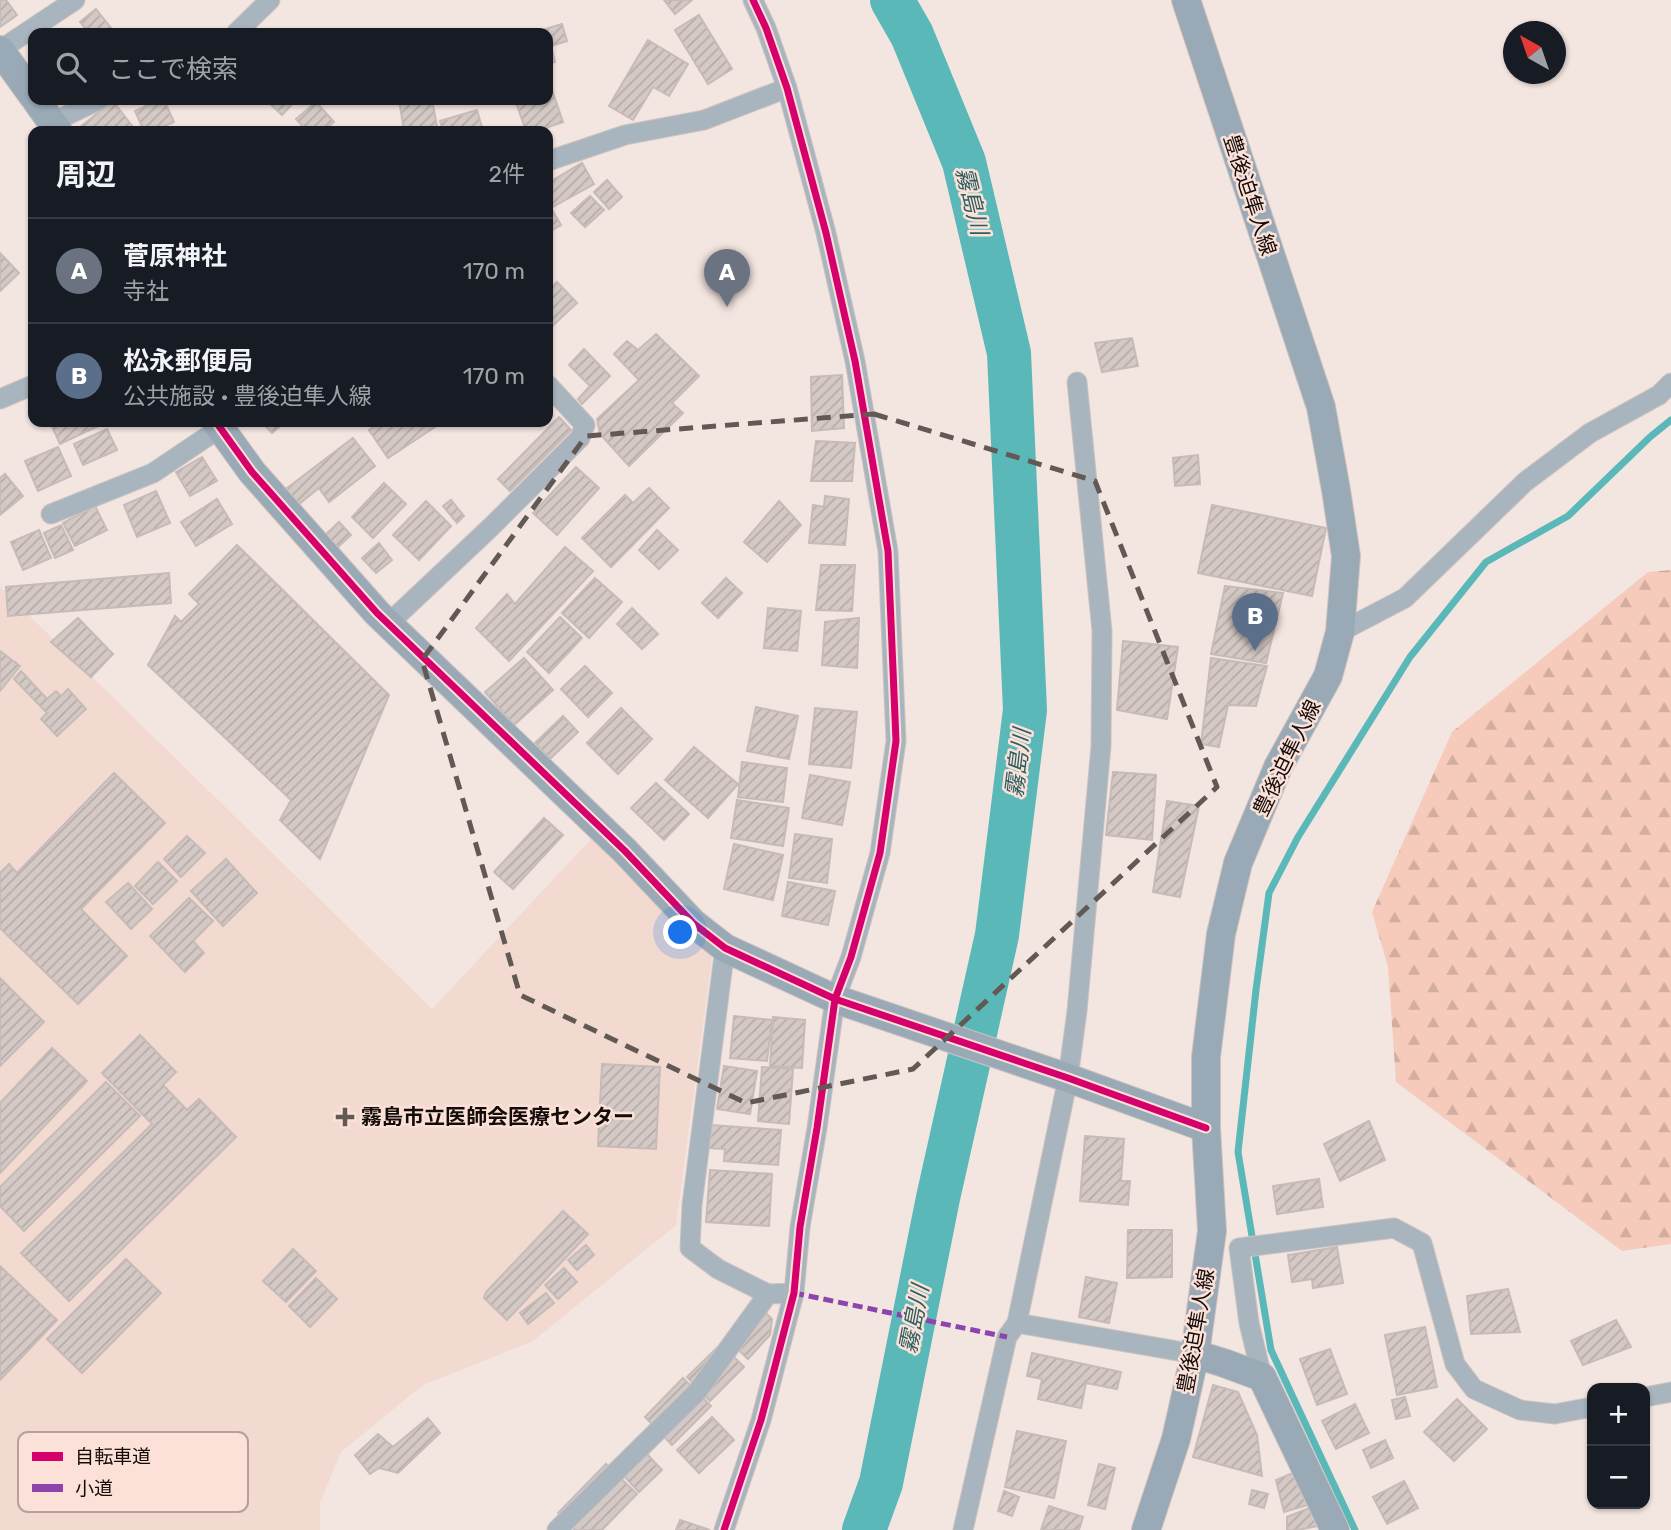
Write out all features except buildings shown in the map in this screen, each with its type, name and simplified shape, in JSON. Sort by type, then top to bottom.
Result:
[{"type":"street","points":[[33,28],[75,0]]},
{"type":"street","points":[[241,28],[270,0]]},
{"type":"street","points":[[723,1530],[761,1420],[794,1293],[800,1227],[835,999],[851,957],[880,853],[896,741],[888,551],[855,361],[827,233],[787,88],[753,0]]},
{"type":"street","name":"豊後迫隼人線","points":[[1146,1530],[1176,1439],[1195,1354],[1212,1231],[1206,1128],[1206,1057],[1221,934],[1238,863],[1278,767],[1328,676],[1340,632],[1346,556],[1321,407],[1186,0]]},
{"type":"street","points":[[28,31],[0,50],[28,88]]},
{"type":"street","points":[[553,159],[625,135],[704,120],[787,88]]},
{"type":"street","points":[[40,105],[54,126]]},
{"type":"street","points":[[57,126],[91,105]]},
{"type":"street","points":[[963,1530],[1007,1337],[1017,1323],[1068,1078],[1077,1012],[1101,746],[1102,631],[1077,382]]},
{"type":"street","points":[[1340,632],[1405,598],[1525,482],[1590,433],[1659,395],[1671,383]]},
{"type":"street","points":[[0,399],[28,387]]},
{"type":"street","points":[[388,624],[580,438],[585,425],[553,390]]},
{"type":"street","points":[[51,514],[153,473],[215,427]]},
{"type":"street","points":[[219,427],[253,472],[388,624],[625,851],[693,923],[725,948],[835,999],[1206,1128]]},
{"type":"street","points":[[725,948],[692,1205],[690,1248],[718,1269],[768,1294],[794,1293]]},
{"type":"street","points":[[1335,1530],[1262,1377],[1249,1323],[1239,1248],[1394,1228],[1422,1243],[1455,1364],[1474,1390],[1520,1410],[1555,1414],[1587,1408]]},
{"type":"street","points":[[556,1530],[697,1392],[768,1294]]},
{"type":"street","points":[[1017,1323],[1195,1354],[1262,1377]]},
{"type":"street","points":[[1650,1396],[1671,1392]]},
{"type":"highlighted area","points":[[874,414],[1095,481],[1217,787],[913,1069],[746,1103],[520,995],[422,660],[586,436]]},
{"type":"shaded area","name":"霧島市立医師会医療センター","points":[[0,587],[432,1009],[592,838],[713,950],[676,1225],[533,1341],[423,1385],[341,1452],[320,1503],[320,1530],[0,1530]]},
{"type":"green space","points":[[1671,570],[1671,1244],[1622,1251],[1396,1082],[1388,967],[1372,912],[1452,732],[1648,572]]},
{"type":"waterway","name":"霧島川","points":[[864,1530],[881,1483],[938,1198],[997,935],[1025,710],[1009,353],[964,162],[912,35],[892,0]]},
{"type":"waterway","points":[[1355,1530],[1271,1350],[1238,1152],[1269,893],[1298,837],[1410,657],[1486,562],[1568,516],[1671,420]]},
{"type":"marked path","points":[[794,1293],[1007,1337]]},
{"type":"cycle path","points":[[724,1530],[761,1420],[794,1293],[800,1227],[835,999],[851,957],[880,853],[896,741],[888,551],[855,361],[826,233],[787,88],[753,0]]},
{"type":"cycle path","points":[[220,427],[252,472],[377,613],[625,851],[693,923],[725,948],[835,999],[1206,1128]]},
{"type":"place","name":"菅原神社","points":[[727,307]]},
{"type":"place","name":"松永郵便局","points":[[1255,651]]},
{"type":"place","name":"霧島市立医師会医療センター","points":[[345,1117]]}]
